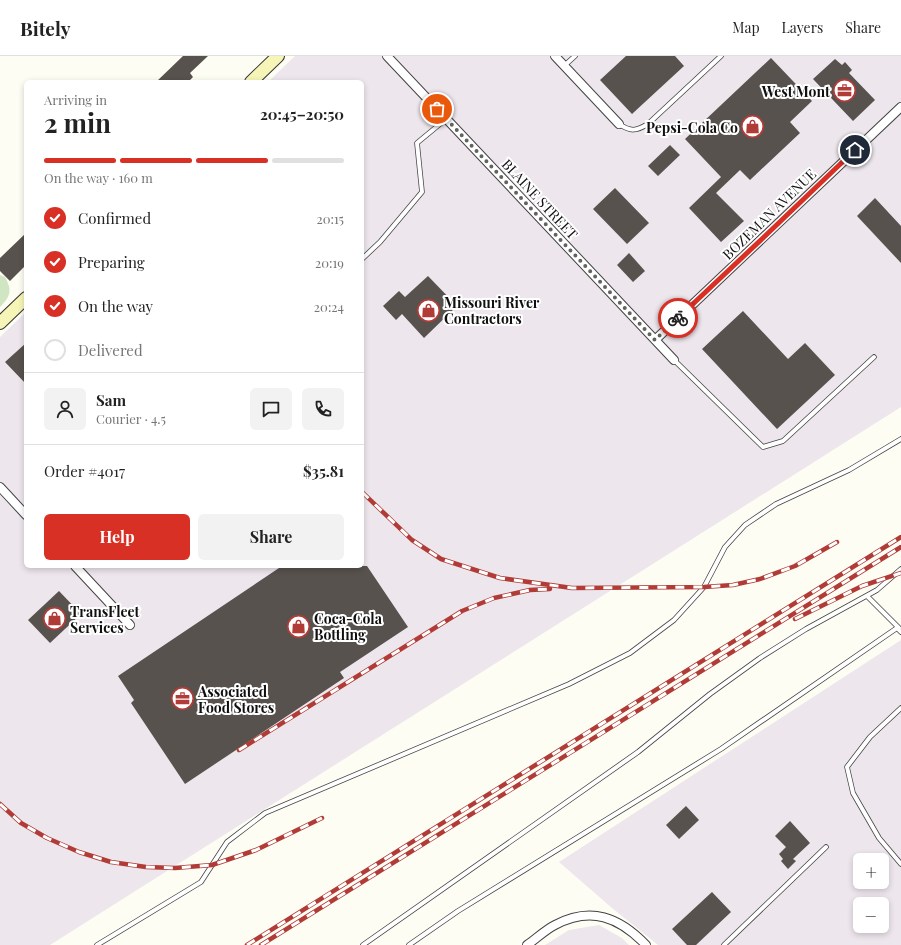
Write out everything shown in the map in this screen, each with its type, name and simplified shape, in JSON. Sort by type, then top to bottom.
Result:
[{"type":"street","points":[[252,80],[278,56]]},
{"type":"street","name":"BLAINE STREET","points":[[387,56],[674,360]]},
{"type":"street","points":[[555,56],[619,124]]},
{"type":"street","name":"BOZEMAN AVENUE","points":[[655,340],[901,107]]},
{"type":"street","points":[[0,323],[24,300]]},
{"type":"street","points":[[0,488],[24,513]]},
{"type":"street","points":[[77,568],[130,625]]},
{"type":"street","points":[[527,945],[555,925],[580,915],[594,914],[617,922],[636,935],[646,945]]},
{"type":"lane","points":[[564,66],[575,56]]},
{"type":"lane","points":[[619,124],[627,129],[638,130],[648,124],[722,56]]},
{"type":"lane","points":[[364,257],[380,242],[422,192],[417,143],[446,119]]},
{"type":"lane","points":[[674,360],[763,447],[783,441],[874,357]]},
{"type":"lane","points":[[97,945],[201,882],[227,842],[265,813],[569,684],[630,653],[674,620],[704,587],[725,547],[745,525],[776,504],[849,470],[901,439]]},
{"type":"lane","points":[[363,945],[638,752],[710,694],[760,658],[806,629],[877,590],[901,569]]},
{"type":"lane","points":[[867,596],[899,628],[901,632]]},
{"type":"lane","points":[[409,945],[458,911],[721,749],[899,628]]},
{"type":"lane","points":[[901,708],[870,737],[847,767],[853,793],[878,838],[901,864]]},
{"type":"lane","points":[[724,945],[826,847]]},
{"type":"shaded area","points":[[295,56],[901,56],[901,407],[50,945],[0,945],[0,337],[24,314],[24,568],[364,568],[364,80],[270,80]]},
{"type":"shaded area","points":[[901,640],[901,945],[658,945],[559,862]]},
{"type":"shaded area","points":[[599,925],[622,938],[629,945],[545,945],[569,930]]},
{"type":"green space","points":[[0,275],[5,277],[9,286],[9,293],[6,300],[0,307]]},
{"type":"building","points":[[183,56],[208,56],[190,73],[193,77],[190,80],[158,80]]},
{"type":"building","points":[[626,56],[675,56],[684,66],[632,114],[600,80]]},
{"type":"building","points":[[771,58],[812,101],[790,122],[800,133],[750,180],[740,170],[716,193],[744,221],[721,242],[689,208],[721,177],[685,139]]},
{"type":"building","points":[[835,59],[842,65],[845,62],[852,70],[849,73],[875,100],[853,121],[813,79]]},
{"type":"building","points":[[670,145],[680,155],[658,176],[648,166]]},
{"type":"building","points":[[615,188],[649,223],[627,244],[593,209]]},
{"type":"building","points":[[875,198],[901,226],[901,263],[857,216]]},
{"type":"building","points":[[24,235],[24,267],[10,281],[0,271],[0,258]]},
{"type":"building","points":[[629,253],[645,271],[633,282],[617,265]]},
{"type":"building","points":[[428,276],[457,306],[424,338],[402,314],[396,320],[383,306],[399,291],[405,297]]},
{"type":"building","points":[[743,311],[788,359],[805,343],[835,375],[777,429],[702,349]]},
{"type":"building","points":[[24,345],[24,382],[5,362]]},
{"type":"building","points":[[364,566],[367,566],[408,627],[340,672],[344,678],[185,784],[131,703],[134,700],[118,676],[279,568],[364,568]]},
{"type":"building","points":[[59,591],[81,614],[50,643],[28,620]]},
{"type":"building","points":[[686,806],[699,820],[679,839],[666,825]]},
{"type":"building","points":[[790,821],[810,843],[793,859],[796,861],[788,869],[781,861],[783,859],[779,854],[786,847],[775,836]]},
{"type":"building","points":[[712,892],[731,912],[696,945],[687,945],[672,929]]},
{"type":"railway","points":[[364,494],[412,540],[441,559],[500,578],[572,588],[704,587],[733,585],[760,579],[795,566],[837,542]]},
{"type":"railway","points":[[247,945],[901,537]]},
{"type":"railway","points":[[261,945],[901,547]]},
{"type":"railway","points":[[795,619],[862,586],[901,573]]},
{"type":"railway","points":[[239,750],[462,611],[494,598],[530,590],[550,589]]},
{"type":"railway","points":[[0,804],[21,823],[47,838],[79,852],[111,862],[146,867],[175,868],[212,865],[256,850],[322,818]]},
{"type":"way so far","points":[[437,109],[655,340],[678,318]]},
{"type":"place","name":"West Mont","points":[[845,91]]},
{"type":"place","name":"Pepsi-Cola Co","points":[[753,127]]},
{"type":"place","name":"Missouri River Contractors","points":[[429,310]]},
{"type":"place","name":"TransFleet Services","points":[[54,619]]},
{"type":"place","name":"Coca-Cola Bottling","points":[[299,626]]},
{"type":"place","name":"Associated Food Stores","points":[[182,699]]},
{"type":"route","points":[[678,318],[855,150]]}]
